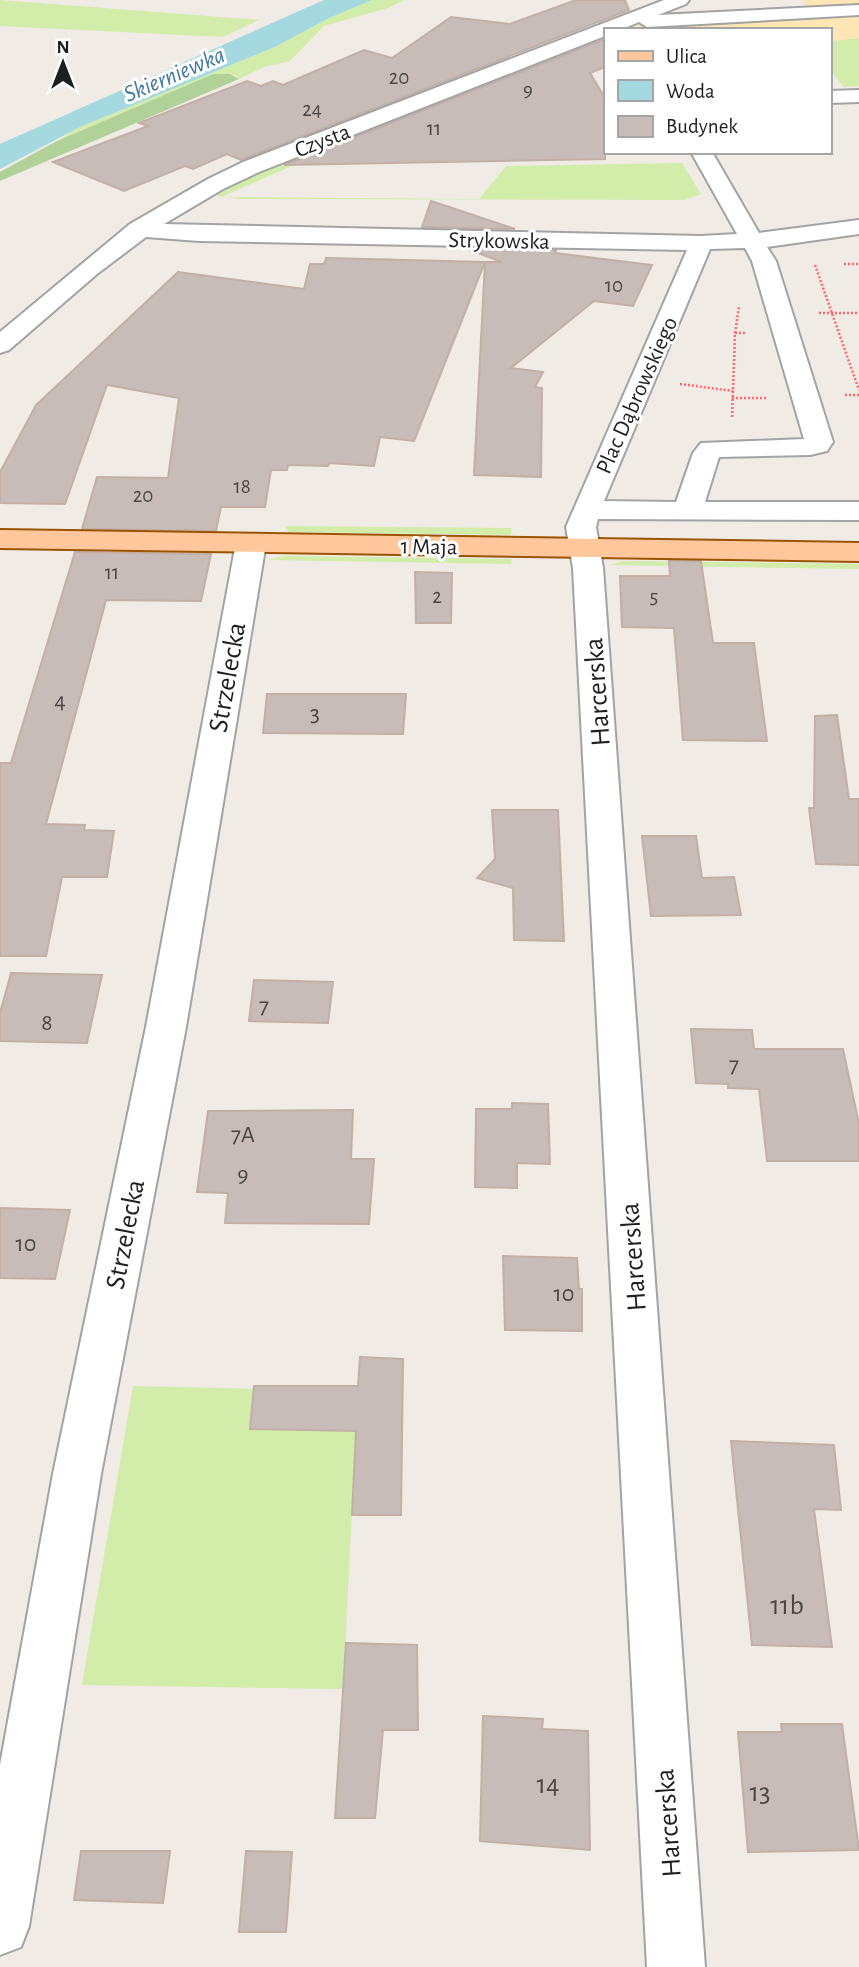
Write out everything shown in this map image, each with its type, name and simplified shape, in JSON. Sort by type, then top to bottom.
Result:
[{"type":"main road","name":"1 Maja","points":[[0,539],[251,543],[585,529],[859,552]]},
{"type":"street","name":"Czysta","points":[[626,26],[681,0]]},
{"type":"street","points":[[626,26],[859,10]]},
{"type":"street","name":"Czysta","points":[[0,345],[138,229],[191,195],[231,176],[604,34]]},
{"type":"street","points":[[831,97],[859,96]]},
{"type":"street","points":[[690,511],[691,497],[707,453],[711,449],[817,446],[818,442],[764,261],[702,154]]},
{"type":"street","name":"Strykowska","points":[[138,229],[212,234],[701,243],[856,231]]},
{"type":"street","name":"Plac Dąbrowskiego","points":[[585,529],[701,243]]},
{"type":"street","points":[[585,529],[690,511],[859,510]]},
{"type":"street","name":"Harcerska","points":[[585,529],[676,1967]]},
{"type":"street","name":"Strzelecka","points":[[0,1926],[77,1474],[166,1027],[251,543]]},
{"type":"path","points":[[815,264],[859,390]]},
{"type":"path","points":[[730,447],[735,333],[786,333]]},
{"type":"path","points":[[669,383],[733,391]]},
{"type":"green space","points":[[0,0],[259,20],[223,37],[0,26]]},
{"type":"green space","points":[[372,0],[404,0],[388,8],[324,26],[290,61],[264,67],[239,79],[235,75],[213,74],[55,142],[80,127],[275,47],[327,19]]},
{"type":"green space","points":[[859,38],[859,86],[844,87],[831,71],[831,41]]},
{"type":"green space","points":[[213,74],[230,74],[239,79],[0,181],[0,172],[55,142]]},
{"type":"green space","points":[[293,159],[301,162],[222,197],[210,195]]},
{"type":"green space","points":[[682,163],[701,194],[684,200],[240,199],[225,197],[479,199],[506,166]]},
{"type":"green space","points":[[285,526],[511,528],[511,535],[289,532]]},
{"type":"green space","points":[[283,556],[512,559],[511,564],[269,560]]},
{"type":"green space","points":[[623,561],[859,564],[859,569],[610,565]]},
{"type":"green space","points":[[133,1386],[358,1391],[343,1689],[82,1685]]},
{"type":"sand","points":[[802,0],[859,0],[859,38],[831,41],[831,28],[652,28],[648,27],[658,26],[645,24],[645,27],[635,27],[634,23],[658,14],[811,10]]},
{"type":"water","name":"Skierniewka","points":[[324,0],[372,0],[327,19],[275,47],[80,127],[0,169],[0,144]]},
{"type":"building","points":[[576,0],[625,0],[629,10],[241,160],[227,154],[193,169],[185,166],[124,191],[53,162],[148,126],[139,123],[247,81],[261,86],[273,81],[283,85],[364,50],[392,58],[451,17],[510,24]]},
{"type":"building","points":[[604,39],[604,67],[590,73],[604,96],[605,159],[284,165]]},
{"type":"building","points":[[431,201],[515,229],[422,227]]},
{"type":"building","points":[[467,249],[556,250],[555,253],[652,265],[633,306],[594,301],[511,368],[543,372],[535,387],[542,388],[541,477],[474,475],[485,262],[502,262]]},
{"type":"building","points":[[326,258],[485,262],[414,441],[380,437],[374,466],[329,463],[328,466],[288,465],[287,470],[271,470],[265,507],[221,507],[216,531],[82,529],[97,477],[168,478],[179,398],[107,385],[65,504],[0,503],[0,472],[36,405],[178,272],[304,289],[310,264],[324,264]]},
{"type":"building","points":[[75,552],[211,554],[201,601],[106,600],[46,824],[85,825],[84,830],[114,831],[107,877],[62,877],[46,956],[0,956],[0,763],[11,763]]},
{"type":"building","points":[[669,561],[701,561],[713,643],[754,643],[767,741],[683,740],[674,628],[622,627],[620,576],[670,576]]},
{"type":"building","points":[[415,572],[452,573],[451,623],[416,623]]},
{"type":"building","points":[[267,694],[406,694],[403,734],[263,733]]},
{"type":"building","points":[[837,715],[849,799],[859,799],[859,865],[816,864],[809,808],[814,808],[815,716]]},
{"type":"building","points":[[492,810],[558,810],[564,941],[514,940],[513,888],[477,878],[495,859]]},
{"type":"building","points":[[642,836],[696,836],[702,878],[734,877],[741,915],[651,916]]},
{"type":"building","points":[[11,973],[102,975],[87,1043],[0,1041],[0,1013]]},
{"type":"building","points":[[254,980],[333,982],[328,1023],[249,1021]]},
{"type":"building","points":[[691,1029],[752,1030],[754,1049],[843,1049],[859,1124],[859,1161],[767,1161],[759,1089],[696,1083]]},
{"type":"building","points":[[512,1103],[548,1104],[550,1164],[517,1163],[517,1188],[475,1187],[476,1109],[512,1109]]},
{"type":"building","points":[[353,1110],[351,1159],[374,1159],[369,1224],[225,1223],[228,1193],[197,1192],[208,1111]]},
{"type":"building","points":[[0,1208],[70,1210],[55,1279],[0,1278]]},
{"type":"building","points":[[503,1256],[577,1258],[579,1289],[582,1289],[582,1331],[505,1330]]},
{"type":"building","points":[[360,1357],[403,1359],[401,1515],[352,1515],[356,1431],[250,1429],[254,1386],[358,1386]]},
{"type":"building","points":[[731,1441],[834,1445],[841,1510],[814,1509],[832,1647],[752,1645]]},
{"type":"building","points":[[346,1643],[417,1645],[418,1730],[383,1730],[375,1818],[335,1818]]},
{"type":"building","points":[[483,1716],[543,1719],[542,1729],[588,1731],[590,1850],[480,1841]]},
{"type":"building","points":[[781,1724],[842,1724],[859,1850],[748,1852],[738,1732],[782,1732]]},
{"type":"building","points":[[81,1851],[170,1851],[163,1903],[74,1900]]},
{"type":"building","points":[[246,1851],[292,1852],[286,1932],[239,1932]]}]
